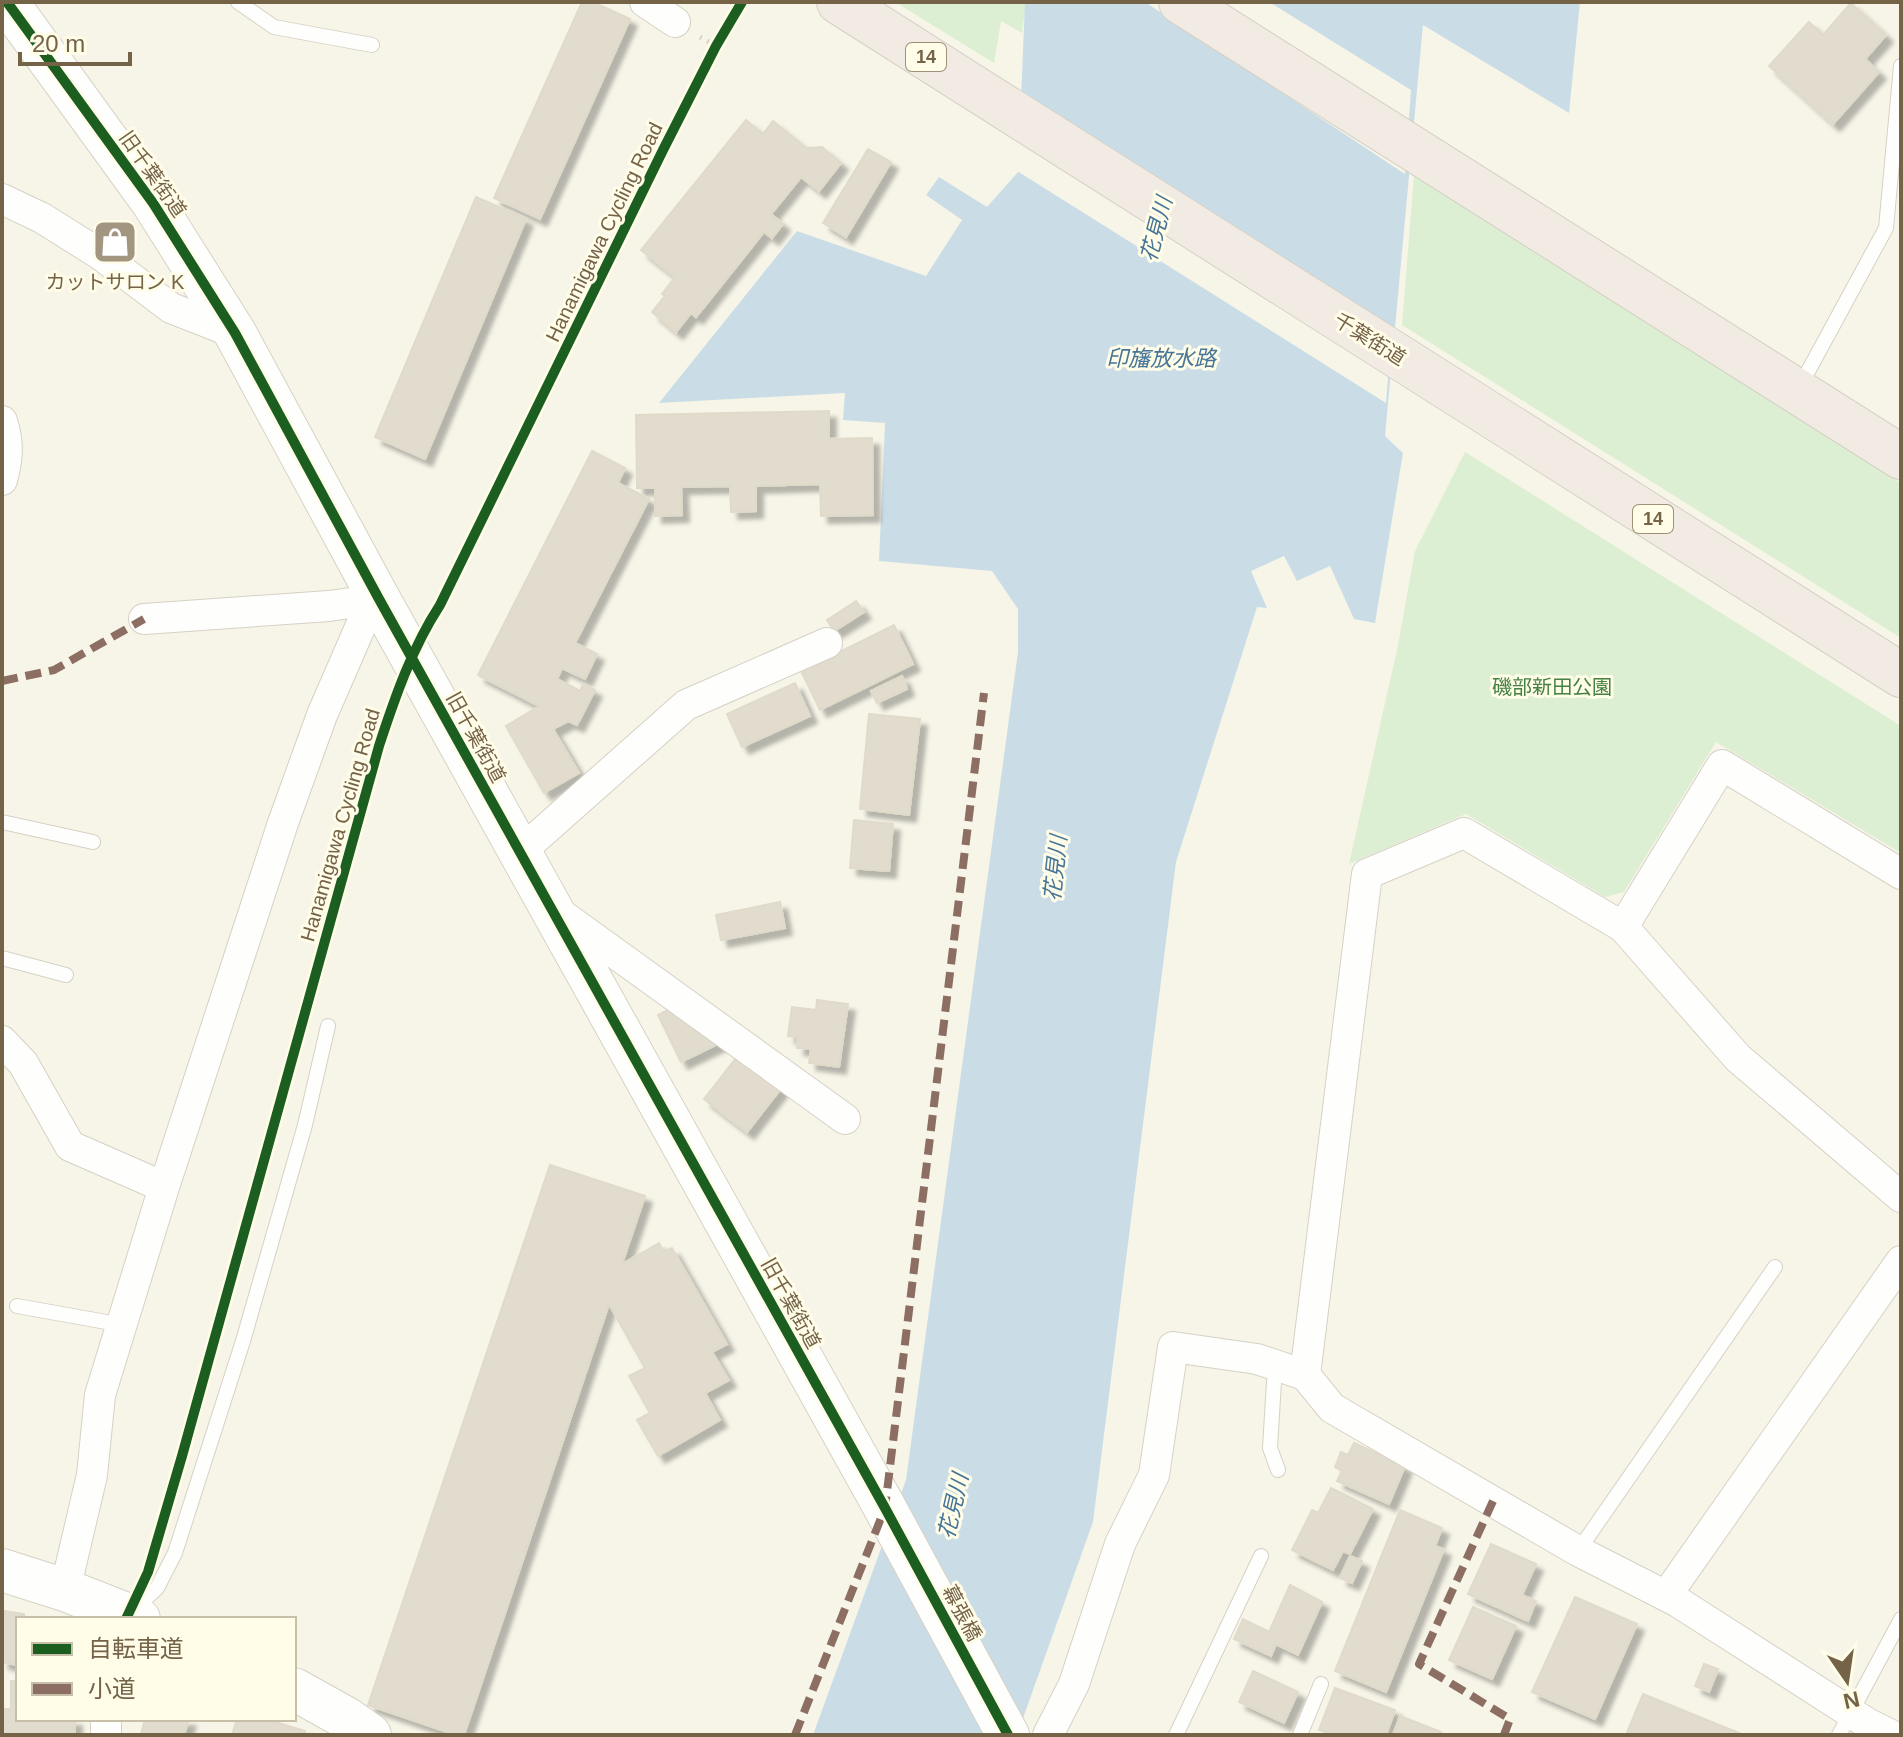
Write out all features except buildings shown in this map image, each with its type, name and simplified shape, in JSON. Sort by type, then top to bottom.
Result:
[{"type":"highway","name":"千葉街道","points":[[839,2],[1901,675]]},
{"type":"highway","points":[[1181,2],[1797,392],[1897,446]]},
{"type":"street","name":"旧千葉街道","points":[[7,2],[153,203],[235,333],[379,599],[885,1508]]},
{"type":"street","points":[[645,2],[675,22]]},
{"type":"street","points":[[2,199],[42,218],[101,255],[171,308],[235,333]]},
{"type":"street","points":[[2,421],[8,440],[4,465]]},
{"type":"street","points":[[144,619],[329,606],[379,599]]},
{"type":"street","points":[[65,1590],[92,1475],[100,1395],[164,1187],[283,823],[322,715],[362,623],[379,599]]},
{"type":"street","points":[[520,852],[686,705],[827,643]]},
{"type":"street","points":[[1623,927],[1722,765],[1901,874]]},
{"type":"street","points":[[1305,1375],[1367,874],[1464,833],[1623,927],[1738,1058],[1901,1197]]},
{"type":"street","points":[[550,907],[845,1119]]},
{"type":"street","points":[[2,1041],[23,1063],[70,1146],[164,1187]]},
{"type":"street","points":[[1666,1596],[1901,1261]]},
{"type":"street","points":[[1048,1735],[1074,1684],[1120,1544],[1154,1475],[1173,1347],[1257,1359],[1305,1375],[1332,1408],[1578,1551],[1666,1596],[1845,1724],[1891,1735]]},
{"type":"street","name":"幕張橋","points":[[885,1508],[1008,1735]]},
{"type":"street","points":[[2,1570],[65,1590],[129,1617]]},
{"type":"street","points":[[296,1690],[370,1735]]},
{"type":"lane","points":[[238,2],[274,27],[372,45]]},
{"type":"lane","points":[[1797,392],[1886,228],[1901,66]]},
{"type":"lane","points":[[2,822],[93,842]]},
{"type":"lane","points":[[2,958],[66,975]]},
{"type":"lane","points":[[132,1617],[157,1588],[175,1553],[272,1240],[305,1125],[328,1026]]},
{"type":"lane","points":[[1578,1551],[1775,1267]]},
{"type":"lane","points":[[17,1306],[123,1325]]},
{"type":"lane","points":[[1275,1365],[1270,1448],[1278,1470]]},
{"type":"lane","points":[[1176,1735],[1261,1556]]},
{"type":"lane","points":[[1845,1724],[1901,1619]]},
{"type":"lane","points":[[1300,1735],[1321,1684]]},
{"type":"path","points":[[709,59],[722,35]]},
{"type":"green space","points":[[895,2],[1026,2],[1022,33],[1001,21],[994,63]]},
{"type":"green space","points":[[1414,175],[1901,483],[1901,638],[1402,325]]},
{"type":"green space","name":"磯部新田公園","points":[[1465,452],[1901,726],[1901,853],[1716,742],[1624,892],[1605,897],[1466,814],[1349,864],[1398,645],[1415,551]]},
{"type":"water","name":"印旛放水路","points":[[1025,2],[1580,2],[1569,113],[1423,25],[1385,436],[1403,453],[1375,623],[1354,619],[1330,566],[1297,581],[1284,556],[1251,571],[1267,608],[1257,607],[1176,862],[1093,1522],[1017,1735],[813,1735],[906,1480],[1018,652],[1018,609],[992,571],[879,561],[885,423],[843,420],[845,393],[659,403],[797,231],[926,276],[962,220],[926,195],[939,177],[987,207],[1018,172]]},
{"type":"pier","points":[[1145,2],[1269,2],[1411,90],[1405,174]]},
{"type":"pier","points":[[1018,90],[1392,327],[1386,403],[1014,169]]},
{"type":"marked path","points":[[2,681],[54,670],[144,619]]},
{"type":"marked path","points":[[795,1735],[885,1508],[984,693]]},
{"type":"marked path","points":[[1493,1501],[1419,1664],[1510,1719],[1504,1735]]},
{"type":"cycle path","points":[[7,2],[153,203],[235,333],[1008,1735]]},
{"type":"cycle path","name":"Hanamigawa Cycling Road","points":[[127,1617],[148,1572],[182,1456],[379,746],[398,691],[421,638],[663,150],[742,2]]},
{"type":"place","name":"カットサロン K","points":[[115,242]]},
{"type":"water label","name":"花見川","points":[[1156,229]]},
{"type":"water label","name":"花見川","points":[[1055,868]]},
{"type":"water label","name":"花見川","points":[[953,1506]]}]
